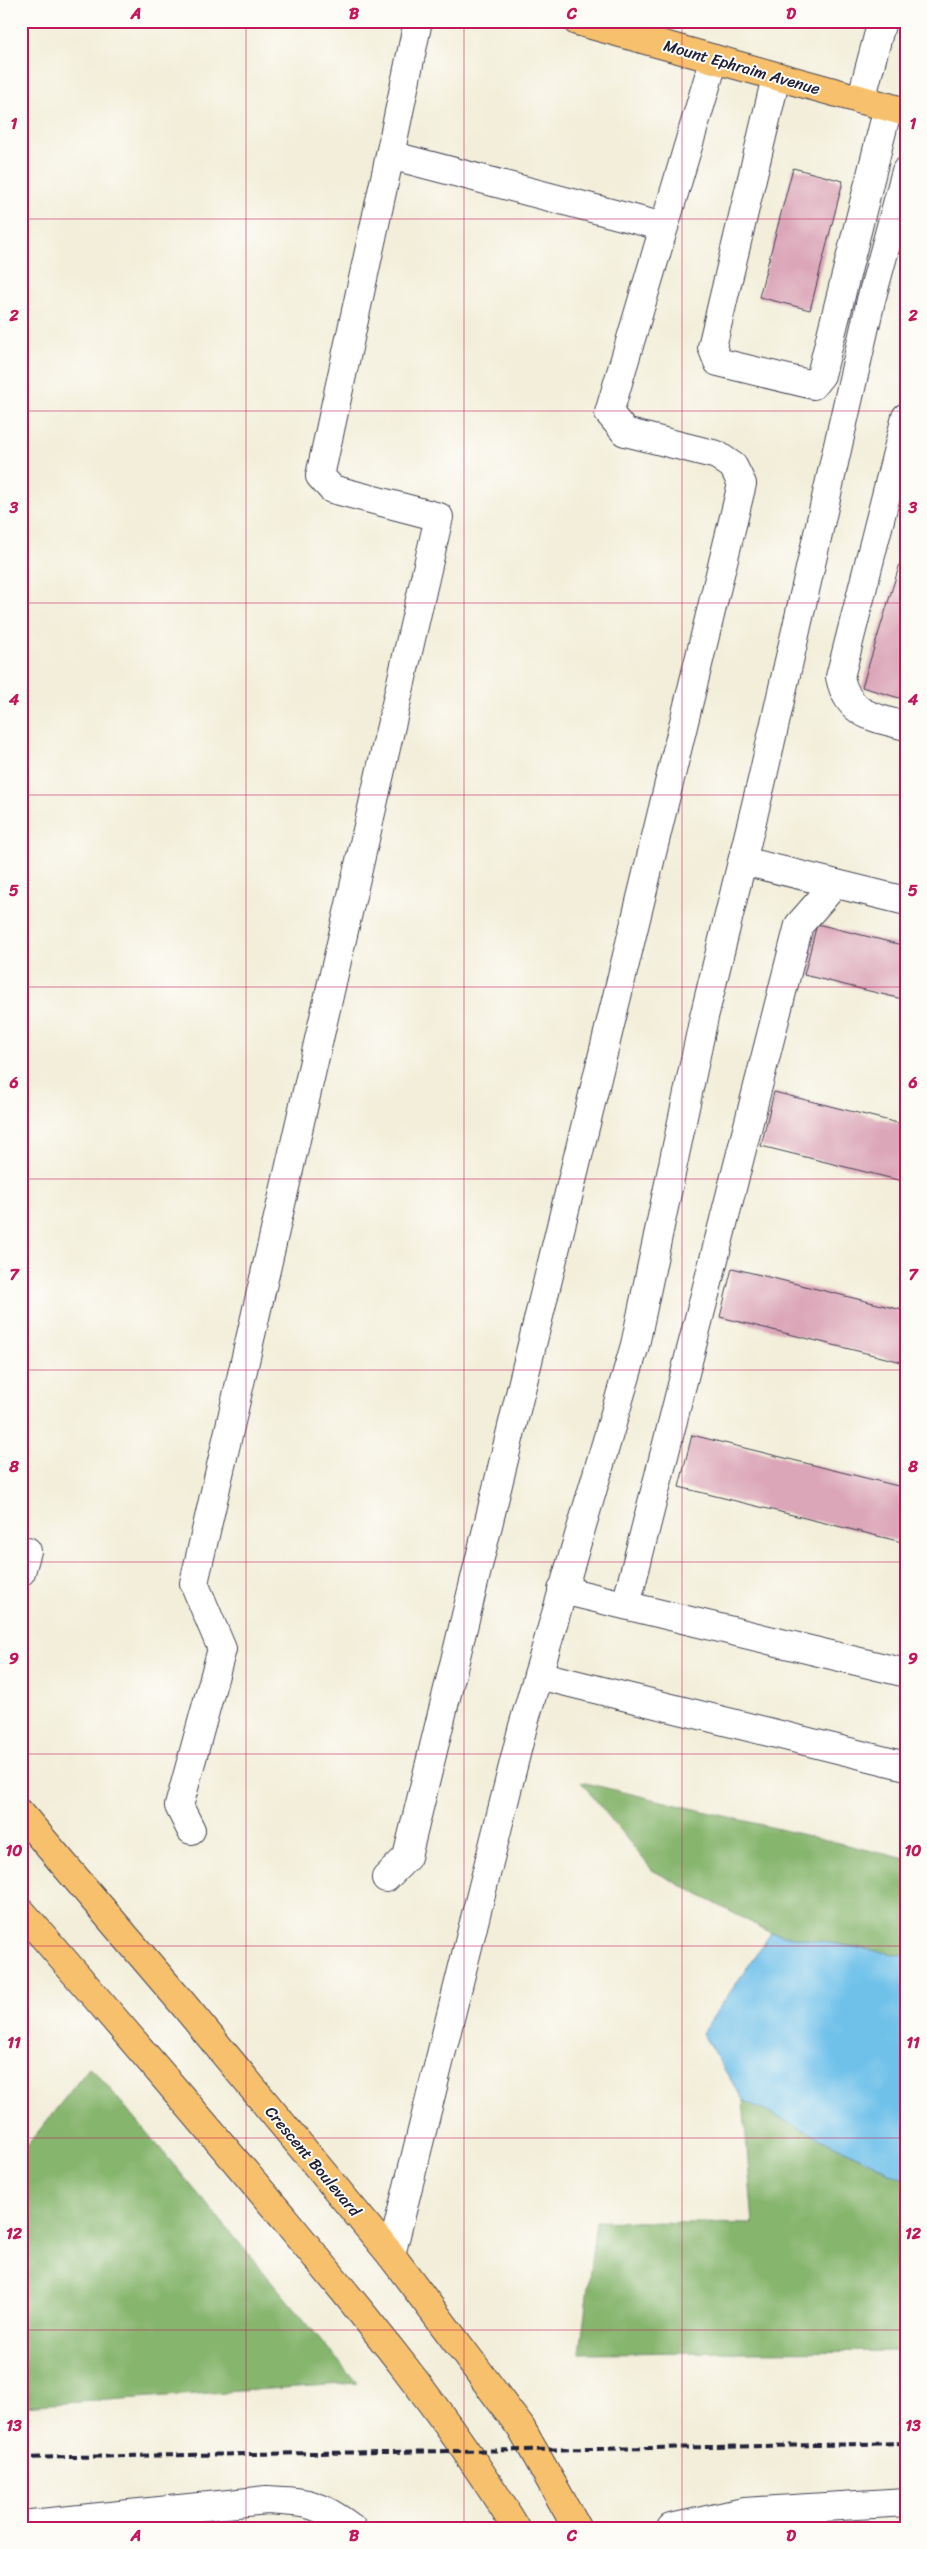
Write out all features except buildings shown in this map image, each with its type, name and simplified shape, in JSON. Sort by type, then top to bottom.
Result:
[{"type":"main road","name":"Mount Ephraim Avenue","points":[[578,21],[897,110]]},
{"type":"main road","name":"Crescent Boulevard","points":[[21,1814],[183,2004],[391,2256],[521,2428],[577,2528]]},
{"type":"main road","points":[[21,1911],[147,2055],[349,2297],[480,2468],[516,2528]]},
{"type":"street","points":[[191,1830],[179,1806],[222,1649],[194,1583],[439,516],[332,489],[320,476],[418,21]]},
{"type":"street","points":[[861,100],[882,21]]},
{"type":"street","points":[[386,1878],[407,1857],[410,1848],[742,484],[734,466],[717,455],[625,432],[609,413],[714,59]]},
{"type":"street","points":[[776,77],[712,347],[718,362],[813,385],[821,375],[897,110]]},
{"type":"street","points":[[390,155],[664,227]]},
{"type":"street","points":[[391,2256],[514,1764],[562,1590],[635,1345],[704,1017],[743,861],[872,300],[906,171]]},
{"type":"street","points":[[906,417],[840,677],[843,692],[854,708],[873,717],[906,726]]},
{"type":"street","points":[[743,861],[906,901]]},
{"type":"street","points":[[626,1605],[799,925],[836,884]]},
{"type":"street","points":[[562,1590],[906,1673]]},
{"type":"street","points":[[538,1676],[906,1766]]},
{"type":"street","points":[[21,2525],[267,2500],[306,2502],[333,2514],[352,2528]]},
{"type":"street","points":[[671,2528],[906,2502]]},
{"type":"green space","points":[[581,1782],[906,1859],[906,1956],[771,1933],[652,1870]]},
{"type":"green space","points":[[89,2068],[100,2077],[357,2383],[21,2406],[21,2153]]},
{"type":"green space","points":[[743,2100],[906,2180],[906,2351],[580,2353],[596,2221],[753,2224]]},
{"type":"water","points":[[771,1933],[906,1956],[906,2180],[743,2100],[702,2033]]},
{"type":"railway","points":[[21,2458],[906,2443]]}]
